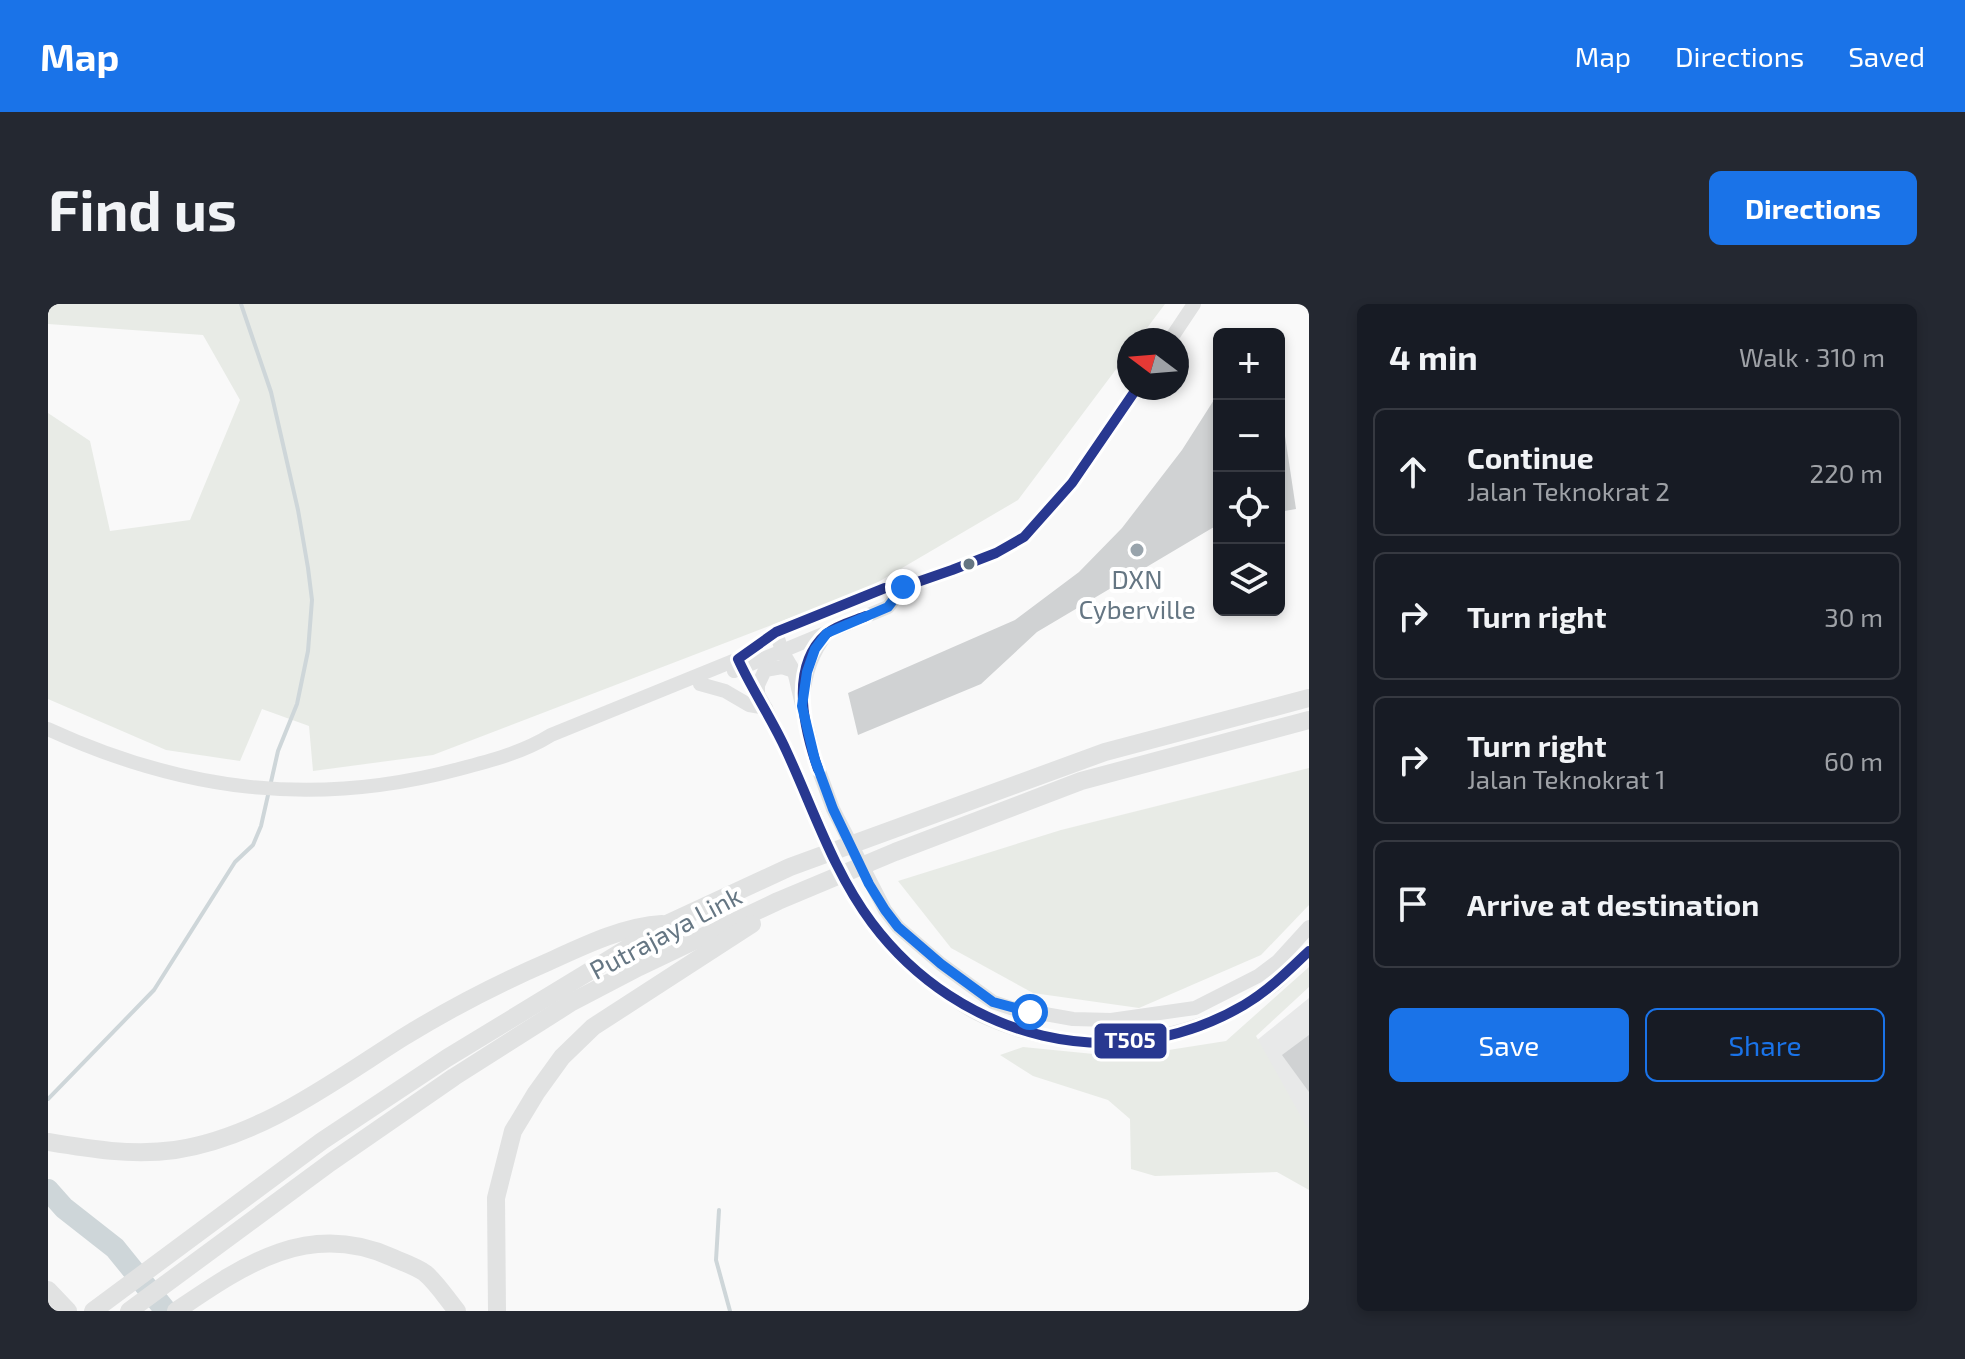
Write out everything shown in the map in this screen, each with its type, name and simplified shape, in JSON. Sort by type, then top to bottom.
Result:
[{"type":"highway","name":"Putrajaya Link","points":[[93,1311],[322,1141],[447,1058],[669,923],[790,867],[886,829],[1105,752],[1309,698]]},
{"type":"highway","name":"Putrajaya Link","points":[[129,1311],[331,1162],[454,1077],[572,1002],[766,906],[895,852],[1113,770],[1309,720]]},
{"type":"highway","points":[[497,1311],[496,1198],[513,1131],[536,1093],[562,1057],[593,1027],[752,924],[766,906]]},
{"type":"highway","points":[[48,1142],[111,1153],[175,1150],[241,1132],[318,1093],[487,988],[643,925],[669,923]]},
{"type":"highway","points":[[176,1311],[252,1263],[297,1245],[340,1242],[370,1248],[425,1273],[457,1311]]},
{"type":"highway","points":[[48,1290],[68,1311]]},
{"type":"main road","points":[[1178,328],[1194,304]]},
{"type":"main road","points":[[537,743],[553,744],[700,684],[740,663],[776,632],[885,588],[903,587],[996,553],[1024,537],[1072,483],[1129,400]]},
{"type":"main road","points":[[48,729],[129,762],[229,785],[302,791],[373,788],[427,777],[537,743],[740,663],[782,651],[888,607],[903,587]]},
{"type":"main road","points":[[776,632],[782,651],[794,671],[815,760],[833,809],[885,910],[898,927],[941,964],[993,1002],[1073,1019],[1111,1020],[1195,1008],[1258,976],[1278,961],[1309,927]]},
{"type":"main road","points":[[802,706],[810,662],[827,633]]},
{"type":"main road","points":[[740,663],[766,708],[853,896],[904,958],[931,982],[982,1016],[1022,1031],[1071,1040],[1157,1038],[1195,1026],[1235,1008],[1273,985],[1309,951]]},
{"type":"main road","points":[[758,693],[765,670],[782,667],[794,671]]},
{"type":"main road","points":[[700,684],[725,691],[749,705],[766,708]]},
{"type":"shaded area","points":[[48,304],[1165,304],[1147,328],[1117,328],[1117,368],[1018,500],[868,588],[433,755],[313,771],[309,726],[262,709],[240,761],[166,750],[48,699],[48,413],[90,441],[110,531],[190,520],[240,400],[203,335],[48,324]]},
{"type":"shaded area","points":[[1309,768],[1309,905],[1261,955],[1139,1008],[1033,993],[951,948],[898,881],[1061,830]]},
{"type":"shaded area","points":[[1309,967],[1309,987],[1256,1036],[1309,1131],[1309,1190],[1277,1172],[1155,1176],[1131,1169],[1130,1119],[1108,1100],[1033,1076],[1000,1055],[1023,1047],[1124,1057],[1226,1041]]},
{"type":"shaded area","points":[[1309,998],[1309,1134],[1245,1050]]},
{"type":"building","name":"DXN Cyberville","points":[[1213,401],[1213,528],[1037,632],[981,684],[858,735],[848,693],[1015,620],[1079,572],[1122,528],[1182,450]]},
{"type":"building","points":[[1285,436],[1296,509],[1285,511]]},
{"type":"building","points":[[1309,1035],[1309,1092],[1282,1055]]},
{"type":"waterway","points":[[48,1099],[154,990],[235,862],[253,845],[261,826],[278,751],[297,704],[308,651],[312,600],[308,568],[271,392],[241,304]]},
{"type":"waterway","points":[[48,1190],[64,1208],[115,1248],[166,1311]]},
{"type":"waterway","points":[[719,1210],[716,1260],[730,1311]]},
{"type":"transit line","name":"T505","points":[[1129,400],[1072,483],[1024,537],[996,553],[952,570],[903,587],[885,588],[776,632],[738,659],[780,738],[835,861],[872,923],[908,963],[949,995],[994,1020],[1043,1036],[1093,1043],[1144,1040],[1195,1028],[1244,1005],[1270,987],[1309,951]]},
{"type":"transit line","name":"T505","points":[[818,769],[808,736],[803,699],[807,663],[826,634],[866,616]]},
{"type":"place","name":"DXN Cyberville","points":[[1137,550]]},
{"type":"route","points":[[903,587],[888,607],[827,633],[815,649],[807,672],[802,706],[815,760],[833,809],[869,884],[898,927],[993,1002],[1030,1012]]}]
